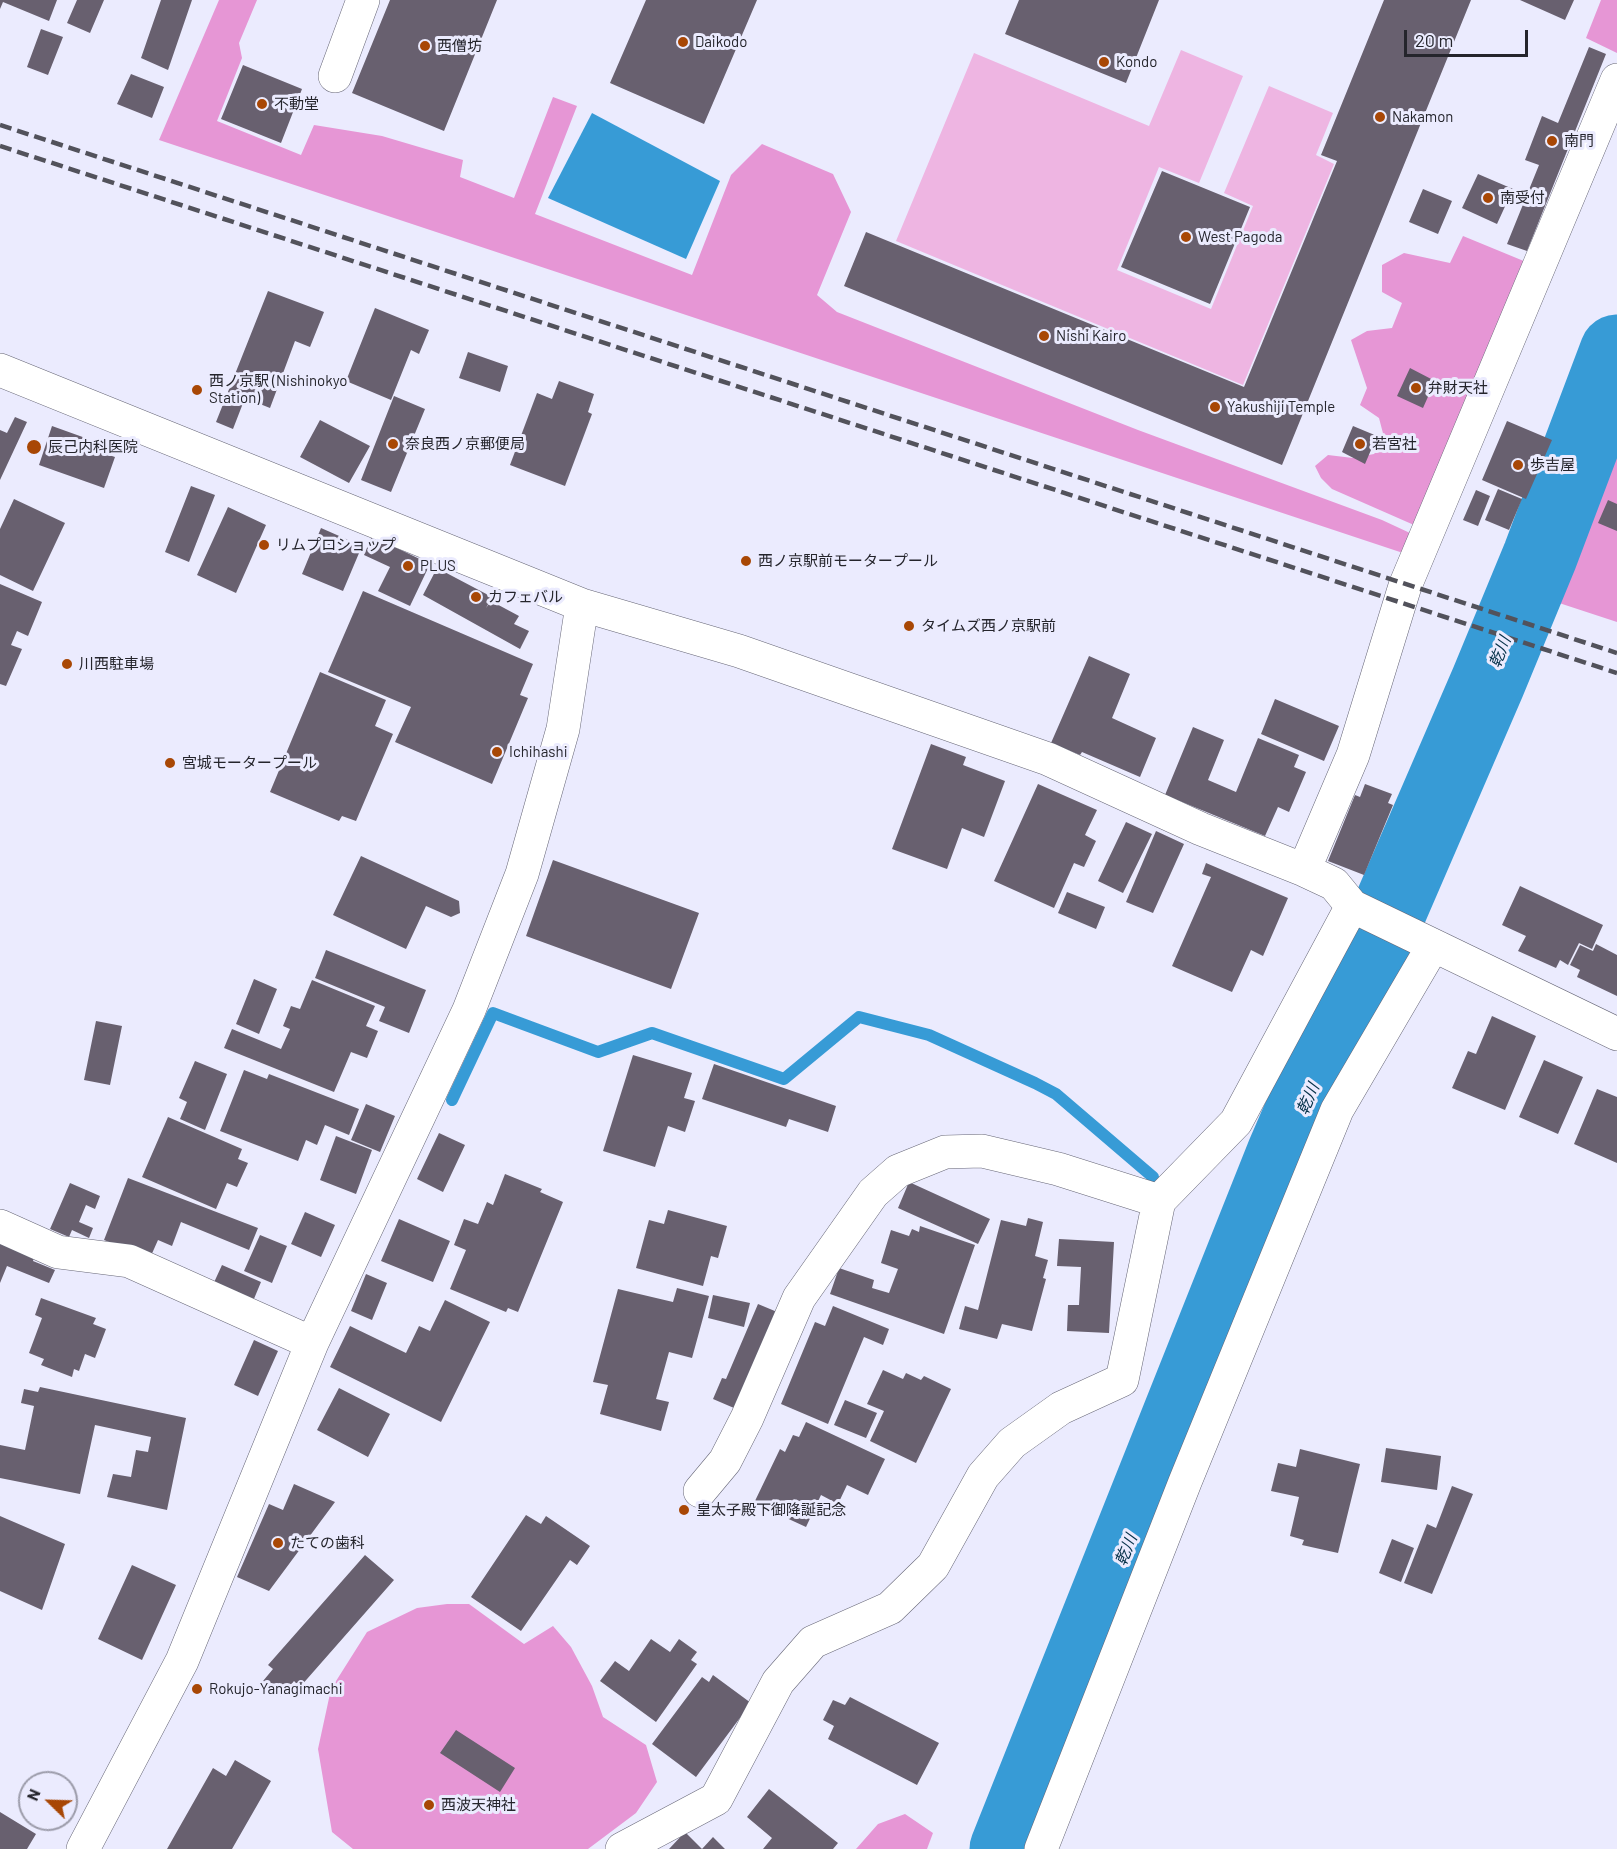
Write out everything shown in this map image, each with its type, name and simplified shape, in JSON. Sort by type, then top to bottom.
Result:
[{"type":"street","points":[[335,76],[363,0]]},
{"type":"street","points":[[1304,870],[1353,755],[1405,586],[1617,81]]},
{"type":"street","points":[[0,370],[582,605],[740,651],[1048,759],[1201,829],[1334,884],[1352,906],[1617,1034]]},
{"type":"street","points":[[83,1849],[182,1661],[312,1343],[469,1010],[522,874],[563,729],[582,605]]},
{"type":"street","points":[[622,1849],[716,1799],[778,1682],[813,1642],[890,1608],[933,1566],[983,1476],[1012,1443],[1062,1408],[1122,1380],[1159,1201],[1236,1122],[1352,906]]},
{"type":"street","points":[[1041,1849],[1180,1493],[1337,1110],[1433,945]]},
{"type":"street","points":[[700,1491],[725,1461],[799,1298],[873,1193],[898,1171],[945,1152],[982,1151],[1058,1169],[1159,1201]]},
{"type":"street","points":[[0,1226],[58,1252],[129,1261],[312,1343]]},
{"type":"shaded area","points":[[219,0],[257,0],[239,43],[242,58],[217,121],[301,155],[314,125],[382,136],[463,160],[460,177],[514,198],[553,97],[577,106],[535,214],[692,275],[731,175],[762,144],[833,174],[851,212],[817,295],[837,312],[1138,430],[1382,520],[1410,533],[1403,553],[159,140]]},
{"type":"shaded area","points":[[1601,0],[1617,0],[1617,53],[1586,38]]},
{"type":"shaded area","points":[[1181,50],[1243,76],[1199,183],[1159,167],[1117,270],[1211,309],[1253,206],[1224,193],[1269,86],[1333,113],[1316,155],[1334,164],[1243,385],[896,241],[974,53],[1149,126]]},
{"type":"shaded area","points":[[1463,236],[1531,264],[1414,525],[1332,489],[1321,478],[1315,466],[1328,455],[1353,458],[1374,454],[1385,441],[1379,418],[1360,405],[1367,388],[1351,340],[1367,331],[1392,328],[1402,303],[1382,292],[1382,265],[1404,253],[1450,263]]},
{"type":"shaded area","points":[[1617,436],[1617,622],[1553,601]]},
{"type":"shaded area","points":[[469,1604],[524,1644],[553,1626],[571,1647],[592,1686],[603,1717],[646,1745],[657,1782],[636,1813],[588,1849],[353,1849],[332,1832],[318,1749],[331,1689],[367,1632],[417,1608]]},
{"type":"shaded area","points":[[905,1814],[933,1833],[927,1849],[856,1849],[878,1824]]},
{"type":"water","points":[[592,113],[720,181],[686,259],[548,198]]},
{"type":"building","points":[[0,0],[57,0],[49,21],[3,2],[0,9]]},
{"type":"building","points":[[77,0],[104,0],[90,33],[67,23]]},
{"type":"building","points":[[161,0],[192,0],[168,70],[141,58]]},
{"type":"building","name":"西僧坊","points":[[390,0],[497,0],[444,131],[352,93]]},
{"type":"building","name":"Daikodo","points":[[646,0],[757,0],[704,124],[610,83]]},
{"type":"building","name":"Kondo","points":[[1019,0],[1159,0],[1126,83],[1005,34]]},
{"type":"building","name":"Nishi Kairo","points":[[1384,0],[1471,0],[1282,465],[844,286],[866,232],[1244,387],[1337,161],[1321,155]]},
{"type":"building","points":[[1520,0],[1574,0],[1565,20]]},
{"type":"building","points":[[41,29],[63,37],[48,75],[27,67]]},
{"type":"building","name":"南門","points":[[1589,47],[1606,54],[1527,251],[1507,244],[1539,165],[1525,160],[1542,116],[1558,123]]},
{"type":"building","name":"不動堂","points":[[243,65],[302,89],[281,143],[221,119]]},
{"type":"building","points":[[131,74],[164,87],[152,118],[117,104]]},
{"type":"building","name":"West Pagoda","points":[[1162,171],[1250,207],[1210,304],[1121,267]]},
{"type":"building","name":"南受付","points":[[1478,174],[1513,189],[1497,224],[1462,208]]},
{"type":"building","points":[[1423,189],[1452,201],[1438,234],[1409,222]]},
{"type":"building","points":[[268,291],[324,312],[310,347],[295,341],[270,408],[245,398],[233,429],[216,422]]},
{"type":"building","points":[[375,308],[429,330],[419,354],[411,350],[391,400],[346,381]]},
{"type":"building","points":[[468,352],[508,366],[500,392],[459,378]]},
{"type":"building","name":"弁財天社","points":[[1410,368],[1435,381],[1423,408],[1397,396]]},
{"type":"building","points":[[559,381],[594,394],[588,412],[592,414],[565,486],[510,465],[537,393],[552,399]]},
{"type":"building","name":"奈良西ノ京郵便局","points":[[394,396],[425,409],[391,492],[361,480]]},
{"type":"building","points":[[15,417],[27,422],[0,480],[0,430],[7,433]]},
{"type":"building","points":[[320,420],[370,446],[349,483],[300,457]]},
{"type":"building","points":[[1507,421],[1552,440],[1526,499],[1482,480]]},
{"type":"building","points":[[52,426],[91,440],[88,448],[115,457],[104,488],[39,465]]},
{"type":"building","name":"若宮社","points":[[1353,426],[1377,436],[1365,464],[1342,452]]},
{"type":"building","points":[[191,486],[215,495],[189,562],[165,552]]},
{"type":"building","points":[[1498,489],[1522,499],[1509,530],[1485,520]]},
{"type":"building","points":[[1476,490],[1490,496],[1478,526],[1463,520]]},
{"type":"building","points":[[14,499],[65,523],[33,591],[0,575],[0,529]]},
{"type":"building","points":[[1608,500],[1617,504],[1617,531],[1598,523]]},
{"type":"building","points":[[228,507],[266,525],[236,593],[197,575]]},
{"type":"building","points":[[321,528],[362,546],[343,591],[302,574]]},
{"type":"building","points":[[372,536],[430,564],[410,606],[378,591],[390,567],[364,555]]},
{"type":"building","points":[[437,568],[492,597],[486,608],[491,601],[519,616],[514,624],[529,631],[520,649],[423,595]]},
{"type":"building","points":[[0,584],[42,602],[28,636],[17,631],[11,645],[22,649],[6,686],[0,684]]},
{"type":"building","points":[[363,591],[533,664],[520,695],[528,698],[492,784],[395,742],[411,707],[328,672]]},
{"type":"building","points":[[1089,656],[1130,674],[1112,718],[1156,738],[1140,777],[1082,752],[1080,755],[1051,743]]},
{"type":"building","points":[[320,672],[386,700],[375,726],[393,734],[356,821],[342,816],[339,821],[270,792]]},
{"type":"building","points":[[1275,699],[1339,726],[1324,761],[1261,734]]},
{"type":"building","points":[[1193,727],[1224,740],[1208,780],[1236,792],[1258,738],[1299,755],[1294,767],[1306,772],[1289,812],[1278,807],[1265,836],[1165,795]]},
{"type":"building","points":[[931,744],[966,757],[963,765],[1005,781],[984,837],[962,828],[947,869],[892,849]]},
{"type":"building","points":[[1038,784],[1097,810],[1085,835],[1096,841],[1084,867],[1074,863],[1054,908],[994,881]]},
{"type":"building","points":[[1365,784],[1392,794],[1388,803],[1393,805],[1364,875],[1328,861],[1355,795],[1360,797]]},
{"type":"building","points":[[1126,822],[1152,834],[1123,893],[1098,881]]},
{"type":"building","points":[[1156,831],[1184,844],[1153,913],[1126,902]]},
{"type":"building","points":[[361,856],[459,901],[460,913],[451,917],[426,906],[406,949],[333,915]]},
{"type":"building","points":[[553,860],[699,913],[671,989],[526,936]]},
{"type":"building","points":[[1206,863],[1288,898],[1263,956],[1251,950],[1232,992],[1172,966],[1211,877],[1202,874]]},
{"type":"building","points":[[1520,886],[1603,925],[1592,949],[1579,943],[1568,965],[1560,960],[1556,968],[1518,951],[1526,936],[1502,925]]},
{"type":"building","points":[[1067,892],[1105,907],[1096,929],[1058,913]]},
{"type":"building","points":[[1596,944],[1617,955],[1617,996],[1577,977],[1580,970],[1570,965],[1580,945],[1593,951]]},
{"type":"building","points":[[326,950],[426,990],[409,1033],[379,1021],[385,1007],[315,978]]},
{"type":"building","points":[[254,979],[277,989],[259,1034],[236,1024]]},
{"type":"building","points":[[312,980],[375,1006],[366,1026],[378,1031],[367,1058],[351,1052],[334,1092],[224,1048],[232,1029],[281,1049],[290,1029],[283,1026],[291,1006],[300,1009]]},
{"type":"building","points":[[1492,1016],[1536,1036],[1505,1110],[1452,1088],[1468,1051],[1476,1054]]},
{"type":"building","points":[[96,1021],[122,1026],[110,1085],[84,1080]]},
{"type":"building","points":[[633,1055],[692,1073],[684,1098],[695,1101],[685,1132],[668,1126],[655,1167],[603,1151]]},
{"type":"building","points":[[1544,1060],[1583,1077],[1558,1134],[1519,1117]]},
{"type":"building","points":[[195,1061],[227,1074],[205,1130],[180,1119],[187,1102],[179,1098]]},
{"type":"building","points":[[714,1064],[836,1106],[828,1132],[789,1119],[786,1127],[702,1099]]},
{"type":"building","points":[[244,1070],[267,1079],[269,1074],[359,1109],[349,1135],[325,1125],[317,1145],[306,1140],[298,1161],[220,1131]]},
{"type":"building","points":[[1597,1089],[1617,1097],[1617,1163],[1574,1144]]},
{"type":"building","points":[[366,1104],[395,1116],[380,1152],[351,1140]]},
{"type":"building","points":[[168,1117],[242,1149],[238,1159],[248,1163],[237,1187],[227,1183],[216,1209],[142,1177]]},
{"type":"building","points":[[439,1133],[465,1145],[443,1192],[417,1179]]},
{"type":"building","points":[[336,1136],[372,1150],[356,1194],[320,1180]]},
{"type":"building","points":[[505,1174],[542,1189],[540,1192],[563,1202],[518,1312],[508,1308],[506,1312],[450,1289],[466,1250],[454,1245],[464,1219],[478,1224],[487,1202],[493,1205]]},
{"type":"building","points":[[128,1178],[258,1228],[249,1250],[181,1222],[172,1246],[158,1240],[150,1258],[104,1240]]},
{"type":"building","points":[[909,1182],[990,1219],[978,1244],[898,1208]]},
{"type":"building","points":[[70,1183],[100,1196],[95,1209],[86,1205],[79,1222],[93,1228],[89,1238],[72,1230],[69,1237],[50,1229]]},
{"type":"building","points":[[668,1210],[727,1226],[718,1258],[711,1256],[703,1286],[636,1268],[649,1220],[664,1224]]},
{"type":"building","points":[[305,1212],[335,1225],[321,1257],[291,1244]]},
{"type":"building","points":[[1028,1218],[1043,1222],[1035,1256],[1048,1260],[1043,1278],[1046,1279],[1032,1331],[1002,1324],[997,1339],[959,1329],[965,1306],[978,1310],[1001,1220],[1026,1226]]},
{"type":"building","points":[[399,1219],[450,1241],[433,1282],[381,1261]]},
{"type":"building","points":[[920,1226],[975,1245],[944,1334],[830,1294],[839,1268],[874,1280],[872,1288],[889,1293],[898,1269],[881,1263],[891,1230],[909,1236],[912,1229],[919,1232]]},
{"type":"building","points":[[260,1235],[287,1246],[272,1283],[244,1271]]},
{"type":"building","points":[[1059,1239],[1114,1242],[1109,1333],[1067,1331],[1068,1305],[1079,1305],[1081,1267],[1057,1266]]},
{"type":"building","points":[[0,1243],[34,1257],[33,1261],[55,1270],[49,1283],[7,1266],[0,1283]]},
{"type":"building","points":[[222,1265],[261,1282],[251,1306],[211,1289]]},
{"type":"building","points":[[366,1274],[387,1283],[372,1320],[351,1311]]},
{"type":"building","points":[[677,1288],[709,1296],[692,1358],[669,1352],[656,1399],[669,1402],[661,1431],[600,1414],[608,1385],[593,1382],[618,1289],[673,1302]]},
{"type":"building","points":[[713,1295],[750,1303],[744,1327],[708,1318]]},
{"type":"building","points":[[41,1298],[96,1318],[93,1324],[106,1329],[95,1358],[85,1354],[79,1371],[74,1369],[72,1377],[41,1365],[44,1359],[29,1353],[42,1318],[35,1315]]},
{"type":"building","points":[[445,1300],[490,1322],[441,1422],[330,1367],[350,1326],[406,1353],[419,1326],[430,1331]]},
{"type":"building","points":[[758,1304],[782,1314],[741,1411],[713,1399],[722,1378],[726,1379]]},
{"type":"building","points":[[833,1306],[889,1329],[883,1345],[864,1337],[828,1424],[781,1404],[815,1322],[825,1326]]},
{"type":"building","points":[[254,1340],[278,1351],[258,1396],[234,1385]]},
{"type":"building","points":[[883,1370],[903,1379],[906,1373],[921,1380],[924,1376],[951,1389],[916,1463],[870,1441],[884,1411],[867,1404]]},
{"type":"building","points":[[40,1387],[186,1418],[167,1510],[107,1497],[113,1474],[131,1477],[136,1450],[148,1452],[151,1437],[95,1425],[80,1494],[0,1478],[0,1445],[25,1450],[34,1406],[21,1403],[24,1389],[38,1392]]},
{"type":"building","points":[[339,1388],[390,1414],[368,1457],[317,1430]]},
{"type":"building","points":[[845,1400],[877,1413],[866,1438],[834,1425]]},
{"type":"building","points":[[806,1422],[885,1459],[868,1495],[847,1485],[838,1504],[821,1495],[806,1527],[754,1503],[780,1449],[785,1452],[793,1435],[799,1437]]},
{"type":"building","points":[[1386,1448],[1441,1456],[1437,1490],[1381,1482]]},
{"type":"building","points":[[1300,1449],[1360,1464],[1338,1553],[1302,1545],[1304,1540],[1290,1536],[1299,1497],[1271,1491],[1278,1463],[1296,1467]]},
{"type":"building","name":"たての歯科","points":[[294,1484],[335,1502],[269,1591],[237,1577],[269,1504],[283,1510]]},
{"type":"building","points":[[1452,1486],[1473,1494],[1432,1594],[1404,1583],[1427,1524],[1436,1528]]},
{"type":"building","points":[[526,1515],[541,1524],[546,1516],[590,1546],[577,1565],[570,1560],[521,1631],[471,1597]]},
{"type":"building","points":[[0,1516],[65,1544],[42,1610],[0,1591]]},
{"type":"building","points":[[1392,1539],[1414,1548],[1401,1582],[1379,1573]]},
{"type":"building","points":[[365,1555],[394,1580],[300,1687],[294,1681],[281,1697],[263,1681],[273,1669],[268,1665]]},
{"type":"building","points":[[132,1565],[176,1585],[142,1660],[98,1639]]},
{"type":"building","points":[[651,1639],[670,1652],[679,1639],[697,1652],[691,1660],[697,1664],[656,1722],[600,1681],[615,1661],[629,1671]]},
{"type":"building","points":[[713,1675],[751,1703],[696,1777],[652,1744],[702,1677],[709,1682]]},
{"type":"building","points":[[850,1697],[939,1743],[917,1785],[828,1739],[834,1726],[823,1720],[833,1700],[845,1705]]},
{"type":"building","points":[[456,1730],[515,1768],[500,1792],[440,1753]]},
{"type":"building","points":[[235,1760],[271,1781],[232,1849],[167,1849],[213,1768],[226,1776]]},
{"type":"building","points":[[769,1789],[838,1843],[833,1849],[763,1849],[772,1838],[747,1817]]},
{"type":"building","points":[[0,1812],[18,1823],[18,1831],[31,1831],[36,1834],[27,1849],[0,1849]]},
{"type":"building","points":[[685,1832],[702,1849],[669,1849]]},
{"type":"building","points":[[713,1837],[725,1849],[702,1849]]},
{"type":"waterway","name":"乾川","points":[[1007,1849],[1284,1154],[1488,682],[1540,556],[1617,352]]},
{"type":"waterway","points":[[452,1100],[493,1013],[598,1052],[652,1033],[784,1079],[859,1017],[929,1035],[1056,1094],[1153,1177]]},
{"type":"railway","points":[[0,125],[1617,653]]},
{"type":"railway","points":[[0,146],[1617,673]]},
{"type":"place","name":"Daikodo","points":[[683,42]]},
{"type":"place","name":"西僧坊","points":[[425,46]]},
{"type":"place","name":"Kondo","points":[[1104,62]]},
{"type":"place","name":"不動堂","points":[[262,104]]},
{"type":"place","name":"Nakamon","points":[[1380,117]]},
{"type":"place","name":"南門","points":[[1552,141]]},
{"type":"place","name":"南受付","points":[[1488,198]]},
{"type":"place","name":"West Pagoda","points":[[1186,237]]},
{"type":"place","name":"Nishi Kairo","points":[[1044,336]]},
{"type":"place","name":"弁財天社","points":[[1416,388]]},
{"type":"place","name":"西ノ京駅 (Nishinokyo Station)","points":[[197,390]]},
{"type":"place","name":"Yakushiji Temple","points":[[1215,407]]},
{"type":"place","name":"奈良西ノ京郵便局","points":[[393,444]]},
{"type":"place","name":"若宮社","points":[[1360,444]]},
{"type":"place","name":"辰己内科医院","points":[[34,447]]},
{"type":"place","name":"歩吉屋","points":[[1518,465]]},
{"type":"place","name":"リムプロショップ","points":[[264,545]]},
{"type":"place","name":"西ノ京駅前モータープール","points":[[746,561]]},
{"type":"place","name":"PLUS","points":[[408,566]]},
{"type":"place","name":"カフェバル","points":[[476,597]]},
{"type":"place","name":"タイムズ西ノ京駅前","points":[[909,626]]},
{"type":"place","name":"川西駐車場","points":[[67,664]]},
{"type":"place","name":"Ichihashi","points":[[497,752]]},
{"type":"place","name":"宮城モータープール","points":[[170,763]]},
{"type":"place","name":"皇太子殿下御降誕記念","points":[[684,1510]]},
{"type":"place","name":"たての歯科","points":[[278,1543]]},
{"type":"place","name":"Rokujo-Yanagimachi","points":[[197,1689]]},
{"type":"place","name":"西波天神社","points":[[429,1805]]}]
